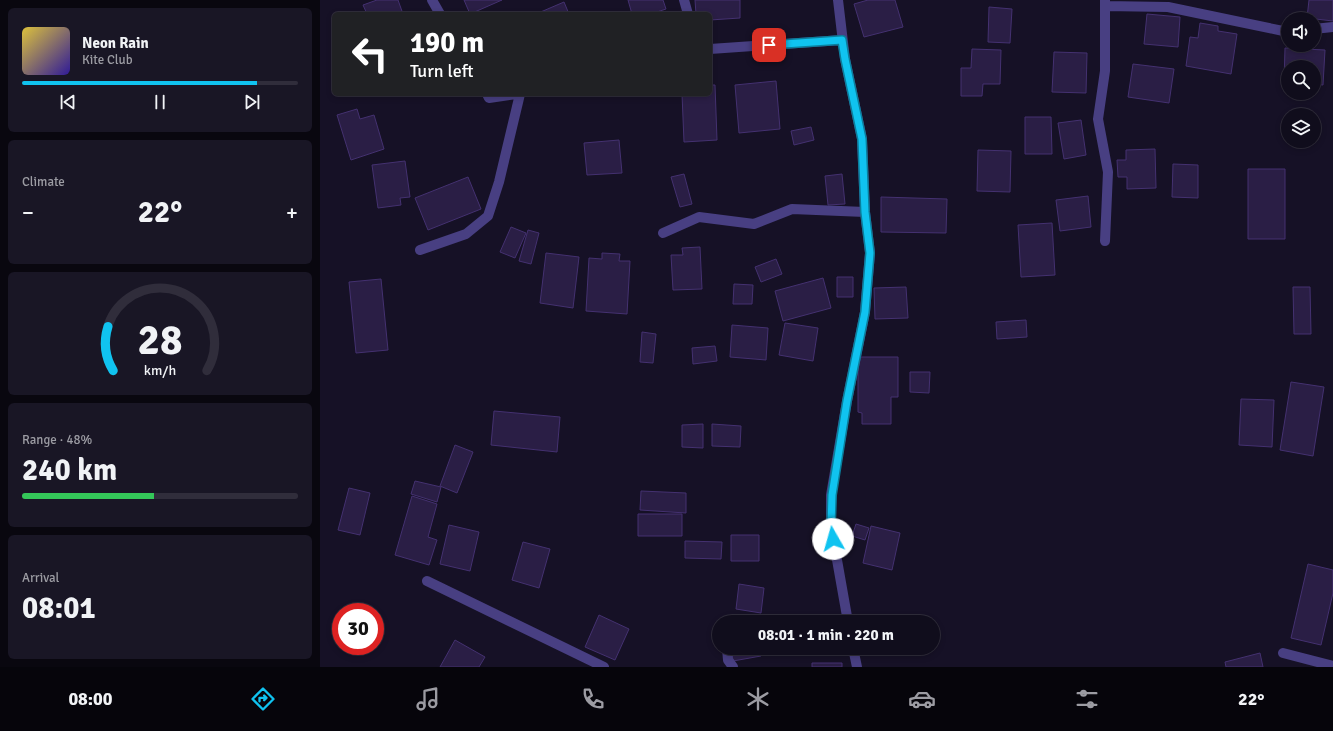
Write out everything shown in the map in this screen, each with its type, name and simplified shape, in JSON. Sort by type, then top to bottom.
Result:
[{"type":"street","points":[[432,0],[439,12]]},
{"type":"street","points":[[684,0],[687,12]]},
{"type":"street","points":[[838,0],[845,59],[862,139],[865,212],[870,253],[865,312],[847,401],[832,495],[831,526],[847,615]]},
{"type":"street","points":[[1106,241],[1108,172],[1098,119],[1105,71],[1105,3],[1168,7],[1281,31]]},
{"type":"street","points":[[1321,28],[1333,27]]},
{"type":"street","points":[[712,49],[842,40]]},
{"type":"street","points":[[488,96],[489,98],[502,96]]},
{"type":"street","points":[[420,250],[466,234],[488,216],[499,182],[520,96]]},
{"type":"street","points":[[663,233],[699,217],[754,224],[792,209],[865,212]]},
{"type":"street","points":[[427,581],[604,667]]},
{"type":"street","points":[[1283,653],[1333,666]]},
{"type":"street","points":[[728,655],[728,660],[733,667]]},
{"type":"street","points":[[854,655],[857,667]]},
{"type":"building","points":[[377,0],[398,0],[402,12],[366,12],[363,5]]},
{"type":"building","points":[[464,0],[502,0],[475,12],[469,12]]},
{"type":"building","points":[[628,0],[663,0],[666,9],[657,12],[631,12]]},
{"type":"building","points":[[695,0],[740,0],[740,18],[712,20],[712,12],[696,12]]},
{"type":"building","points":[[868,0],[895,0],[903,27],[864,37],[854,4]]},
{"type":"building","points":[[1309,0],[1333,0],[1333,21],[1321,20],[1321,12],[1308,12]]},
{"type":"building","points":[[564,2],[568,12],[541,12]]},
{"type":"building","points":[[989,7],[1012,9],[1010,43],[988,42]]},
{"type":"building","points":[[1147,14],[1180,17],[1178,47],[1144,44]]},
{"type":"building","points":[[1200,23],[1218,26],[1218,31],[1237,34],[1231,74],[1186,66],[1190,37],[1198,38]]},
{"type":"building","points":[[972,49],[1001,50],[1000,84],[983,84],[982,96],[961,96],[961,68],[971,68]]},
{"type":"building","points":[[1321,50],[1325,50],[1323,85],[1321,85],[1321,60],[1285,60],[1285,52],[1321,52]]},
{"type":"building","points":[[1054,52],[1087,53],[1086,93],[1052,92]]},
{"type":"building","points":[[1133,64],[1174,69],[1169,103],[1128,97]]},
{"type":"building","points":[[776,81],[780,129],[739,133],[735,85]]},
{"type":"building","points":[[712,85],[715,85],[717,140],[684,142],[682,96],[712,96]]},
{"type":"building","points":[[357,109],[360,119],[374,115],[384,149],[351,160],[337,115]]},
{"type":"building","points":[[1025,117],[1051,117],[1052,154],[1025,154]]},
{"type":"building","points":[[1081,120],[1086,155],[1064,159],[1058,123]]},
{"type":"building","points":[[811,127],[814,140],[794,145],[791,131]]},
{"type":"building","points":[[619,140],[622,173],[587,175],[584,143]]},
{"type":"building","points":[[1155,149],[1156,188],[1127,189],[1127,177],[1118,177],[1117,160],[1126,160],[1126,150]]},
{"type":"building","points":[[978,150],[1011,151],[1010,192],[977,191]]},
{"type":"building","points":[[405,161],[410,197],[400,198],[401,205],[378,208],[372,165]]},
{"type":"building","points":[[1173,164],[1198,165],[1198,198],[1172,197]]},
{"type":"building","points":[[1248,169],[1285,169],[1285,239],[1248,239]]},
{"type":"building","points":[[684,174],[692,204],[680,207],[671,177]]},
{"type":"building","points":[[842,174],[845,204],[828,205],[825,176]]},
{"type":"building","points":[[468,177],[481,209],[428,230],[415,198]]},
{"type":"building","points":[[1088,196],[1091,227],[1060,231],[1056,200]]},
{"type":"building","points":[[881,197],[947,199],[946,233],[881,232]]},
{"type":"building","points":[[1052,223],[1055,275],[1021,277],[1018,225]]},
{"type":"building","points":[[511,227],[526,233],[515,258],[500,252]]},
{"type":"building","points":[[528,230],[539,233],[531,264],[519,261]]},
{"type":"building","points":[[700,247],[702,289],[673,290],[671,255],[683,255],[682,248]]},
{"type":"building","points":[[546,253],[579,257],[573,308],[540,303]]},
{"type":"building","points":[[602,253],[620,254],[619,261],[630,261],[627,314],[586,311],[589,258],[602,259]]},
{"type":"building","points":[[776,259],[782,274],[761,282],[755,267]]},
{"type":"building","points":[[837,277],[853,277],[853,297],[837,297]]},
{"type":"building","points":[[823,278],[831,308],[783,321],[775,291]]},
{"type":"building","points":[[381,279],[388,350],[356,353],[349,282]]},
{"type":"building","points":[[734,284],[753,285],[752,304],[733,304]]},
{"type":"building","points":[[906,287],[908,318],[875,319],[874,288]]},
{"type":"building","points":[[1293,287],[1310,287],[1311,334],[1294,334]]},
{"type":"building","points":[[1026,320],[1027,337],[997,339],[996,322]]},
{"type":"building","points":[[785,323],[818,328],[813,361],[779,355]]},
{"type":"building","points":[[732,325],[768,328],[766,360],[730,357]]},
{"type":"building","points":[[642,332],[656,334],[653,363],[640,362]]},
{"type":"building","points":[[715,346],[717,361],[693,364],[692,348]]},
{"type":"building","points":[[858,357],[898,357],[898,397],[891,397],[891,424],[862,424],[862,413],[858,412]]},
{"type":"building","points":[[910,372],[930,372],[929,393],[910,392]]},
{"type":"building","points":[[1291,382],[1324,387],[1313,456],[1280,450]]},
{"type":"building","points":[[1241,399],[1274,400],[1272,447],[1239,445]]},
{"type":"building","points":[[494,411],[560,417],[557,452],[491,445]]},
{"type":"building","points":[[703,424],[703,448],[682,447],[682,425]]},
{"type":"building","points":[[712,424],[741,426],[740,447],[712,446]]},
{"type":"building","points":[[455,445],[473,452],[457,493],[440,486]]},
{"type":"building","points":[[415,481],[441,487],[437,502],[411,494]]},
{"type":"building","points":[[349,488],[370,493],[360,535],[338,530]]},
{"type":"building","points":[[641,491],[686,493],[686,513],[640,510]]},
{"type":"building","points":[[412,496],[437,504],[428,537],[437,540],[429,565],[395,555]]},
{"type":"building","points":[[638,514],[682,514],[682,536],[638,536]]},
{"type":"building","points":[[856,524],[869,528],[865,540],[852,536]]},
{"type":"building","points":[[449,525],[479,532],[470,571],[440,564]]},
{"type":"building","points":[[871,526],[900,533],[892,570],[863,563]]},
{"type":"building","points":[[731,535],[759,535],[759,561],[731,561]]},
{"type":"building","points":[[685,541],[722,542],[721,559],[685,558]]},
{"type":"building","points":[[523,542],[550,549],[539,588],[512,580]]},
{"type":"building","points":[[1308,564],[1333,570],[1333,593],[1321,645],[1291,638]]},
{"type":"building","points":[[739,584],[764,588],[761,613],[736,609]]},
{"type":"building","points":[[599,615],[629,629],[615,660],[585,647]]},
{"type":"building","points":[[455,640],[485,657],[479,667],[440,667]]},
{"type":"building","points":[[1260,653],[1263,667],[1226,667],[1225,662]]},
{"type":"building","points":[[732,655],[761,656],[733,661]]},
{"type":"building","points":[[812,663],[842,663],[842,667],[812,667]]},
{"type":"route","points":[[769,45],[842,40],[862,139],[865,212],[870,253],[865,312],[847,401],[832,495],[831,526],[833,539]]}]
